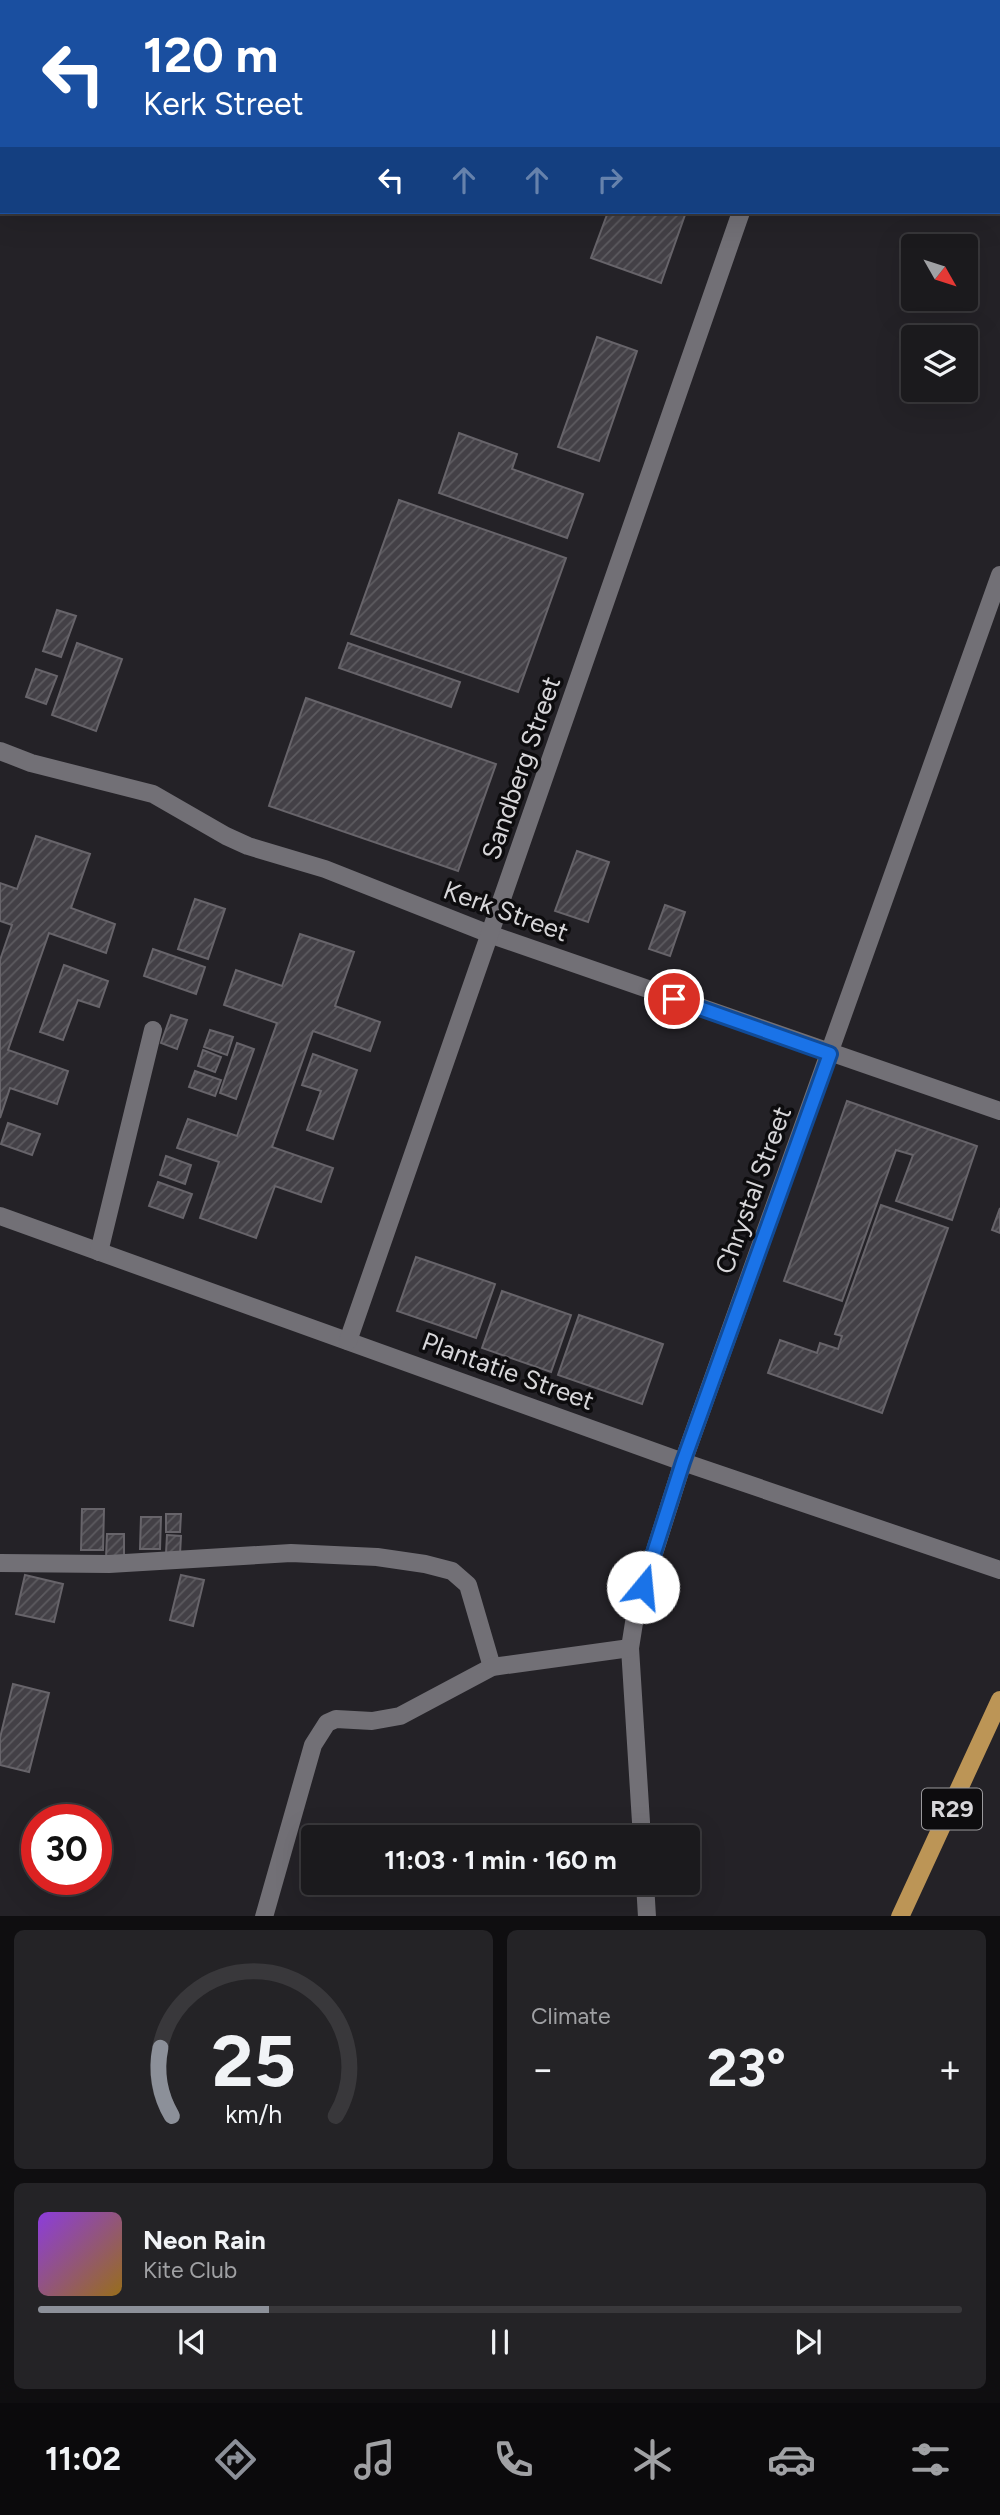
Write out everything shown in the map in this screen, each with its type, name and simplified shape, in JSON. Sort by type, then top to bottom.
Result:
[{"type":"main road","name":"R29","points":[[900,1916],[1000,1700]]},
{"type":"street","name":"Sandberg Street","points":[[348,1341],[492,935],[740,214]]},
{"type":"street","name":"Chrystal Street","points":[[641,1825],[630,1648],[636,1610],[683,1462],[1000,575]]},
{"type":"street","name":"Kerk Street","points":[[0,751],[52,769],[153,794],[226,836],[325,869],[492,935],[1000,1111]]},
{"type":"street","points":[[99,1252],[153,1030]]},
{"type":"street","name":"Plantatie Street","points":[[0,1216],[683,1462],[1000,1570]]},
{"type":"street","points":[[0,1563],[109,1564],[291,1553],[377,1557],[425,1564],[452,1571],[468,1585],[492,1667]]},
{"type":"street","points":[[264,1916],[313,1745],[327,1723],[336,1719],[372,1721],[418,1710],[492,1667],[630,1648]]},
{"type":"street","points":[[646,1895],[647,1916]]},
{"type":"building","points":[[607,214],[685,214],[661,283],[591,258]]},
{"type":"building","points":[[597,337],[637,351],[599,461],[558,447]]},
{"type":"building","points":[[459,433],[517,454],[512,469],[583,494],[567,538],[439,493]]},
{"type":"building","points":[[399,500],[566,558],[518,692],[351,634]]},
{"type":"building","points":[[57,610],[76,616],[61,657],[43,651]]},
{"type":"building","points":[[77,643],[122,659],[96,731],[52,715]]},
{"type":"building","points":[[348,643],[460,682],[451,707],[339,668]]},
{"type":"building","points":[[36,669],[57,676],[46,704],[26,697]]},
{"type":"building","points":[[306,698],[496,764],[458,871],[269,806]]},
{"type":"building","points":[[36,836],[90,854],[71,908],[115,924],[106,953],[49,933],[8,1050],[68,1071],[57,1104],[10,1088],[0,1118],[0,960],[12,925],[0,921],[0,883],[17,889]]},
{"type":"building","points":[[577,851],[609,862],[588,922],[555,911]]},
{"type":"building","points":[[195,899],[225,909],[208,959],[178,949]]},
{"type":"building","points":[[665,905],[685,912],[670,956],[649,949]]},
{"type":"building","points":[[300,934],[354,952],[335,1006],[380,1022],[370,1051],[313,1031],[272,1147],[333,1168],[321,1202],[275,1186],[256,1238],[200,1218],[219,1162],[177,1148],[188,1119],[237,1136],[277,1023],[224,1005],[236,970],[282,986]]},
{"type":"building","points":[[153,949],[205,967],[196,994],[144,976]]},
{"type":"building","points":[[64,965],[108,981],[99,1007],[78,1000],[63,1040],[40,1032]]},
{"type":"building","points":[[171,1015],[187,1020],[177,1049],[161,1043]]},
{"type":"building","points":[[210,1030],[233,1037],[227,1055],[204,1047]]},
{"type":"building","points":[[237,1043],[254,1049],[236,1099],[220,1093]]},
{"type":"building","points":[[203,1050],[221,1057],[215,1072],[198,1066]]},
{"type":"building","points":[[313,1054],[357,1070],[333,1139],[307,1130],[321,1091],[302,1085]]},
{"type":"building","points":[[195,1071],[221,1080],[215,1096],[189,1087]]},
{"type":"building","points":[[847,1101],[977,1146],[952,1220],[896,1201],[913,1155],[896,1150],[842,1301],[784,1281]]},
{"type":"building","points":[[8,1123],[40,1134],[32,1155],[1,1144]]},
{"type":"building","points":[[166,1156],[191,1165],[185,1184],[160,1175]]},
{"type":"building","points":[[158,1182],[192,1194],[183,1218],[149,1206]]},
{"type":"building","points":[[881,1205],[948,1228],[882,1413],[768,1373],[780,1340],[817,1353],[820,1343],[838,1349],[842,1336],[835,1334]]},
{"type":"building","points":[[1000,1208],[1000,1233],[992,1230]]},
{"type":"building","points":[[416,1257],[495,1284],[476,1338],[397,1311]]},
{"type":"building","points":[[502,1291],[571,1315],[551,1372],[482,1348]]},
{"type":"building","points":[[579,1315],[663,1344],[642,1404],[558,1375]]},
{"type":"building","points":[[82,1509],[104,1509],[103,1550],[81,1550]]},
{"type":"building","points":[[166,1514],[181,1514],[180,1532],[166,1532]]},
{"type":"building","points":[[141,1517],[161,1517],[160,1549],[140,1549]]},
{"type":"building","points":[[107,1534],[124,1534],[124,1558],[106,1558]]},
{"type":"building","points":[[167,1535],[181,1536],[180,1554],[166,1553]]},
{"type":"building","points":[[25,1575],[63,1584],[54,1622],[16,1614]]},
{"type":"building","points":[[181,1575],[204,1580],[193,1626],[170,1620]]},
{"type":"building","points":[[13,1684],[49,1693],[29,1772],[0,1765],[0,1738]]},
{"type":"route","points":[[643,1587],[683,1462],[830,1054],[674,999]]}]
